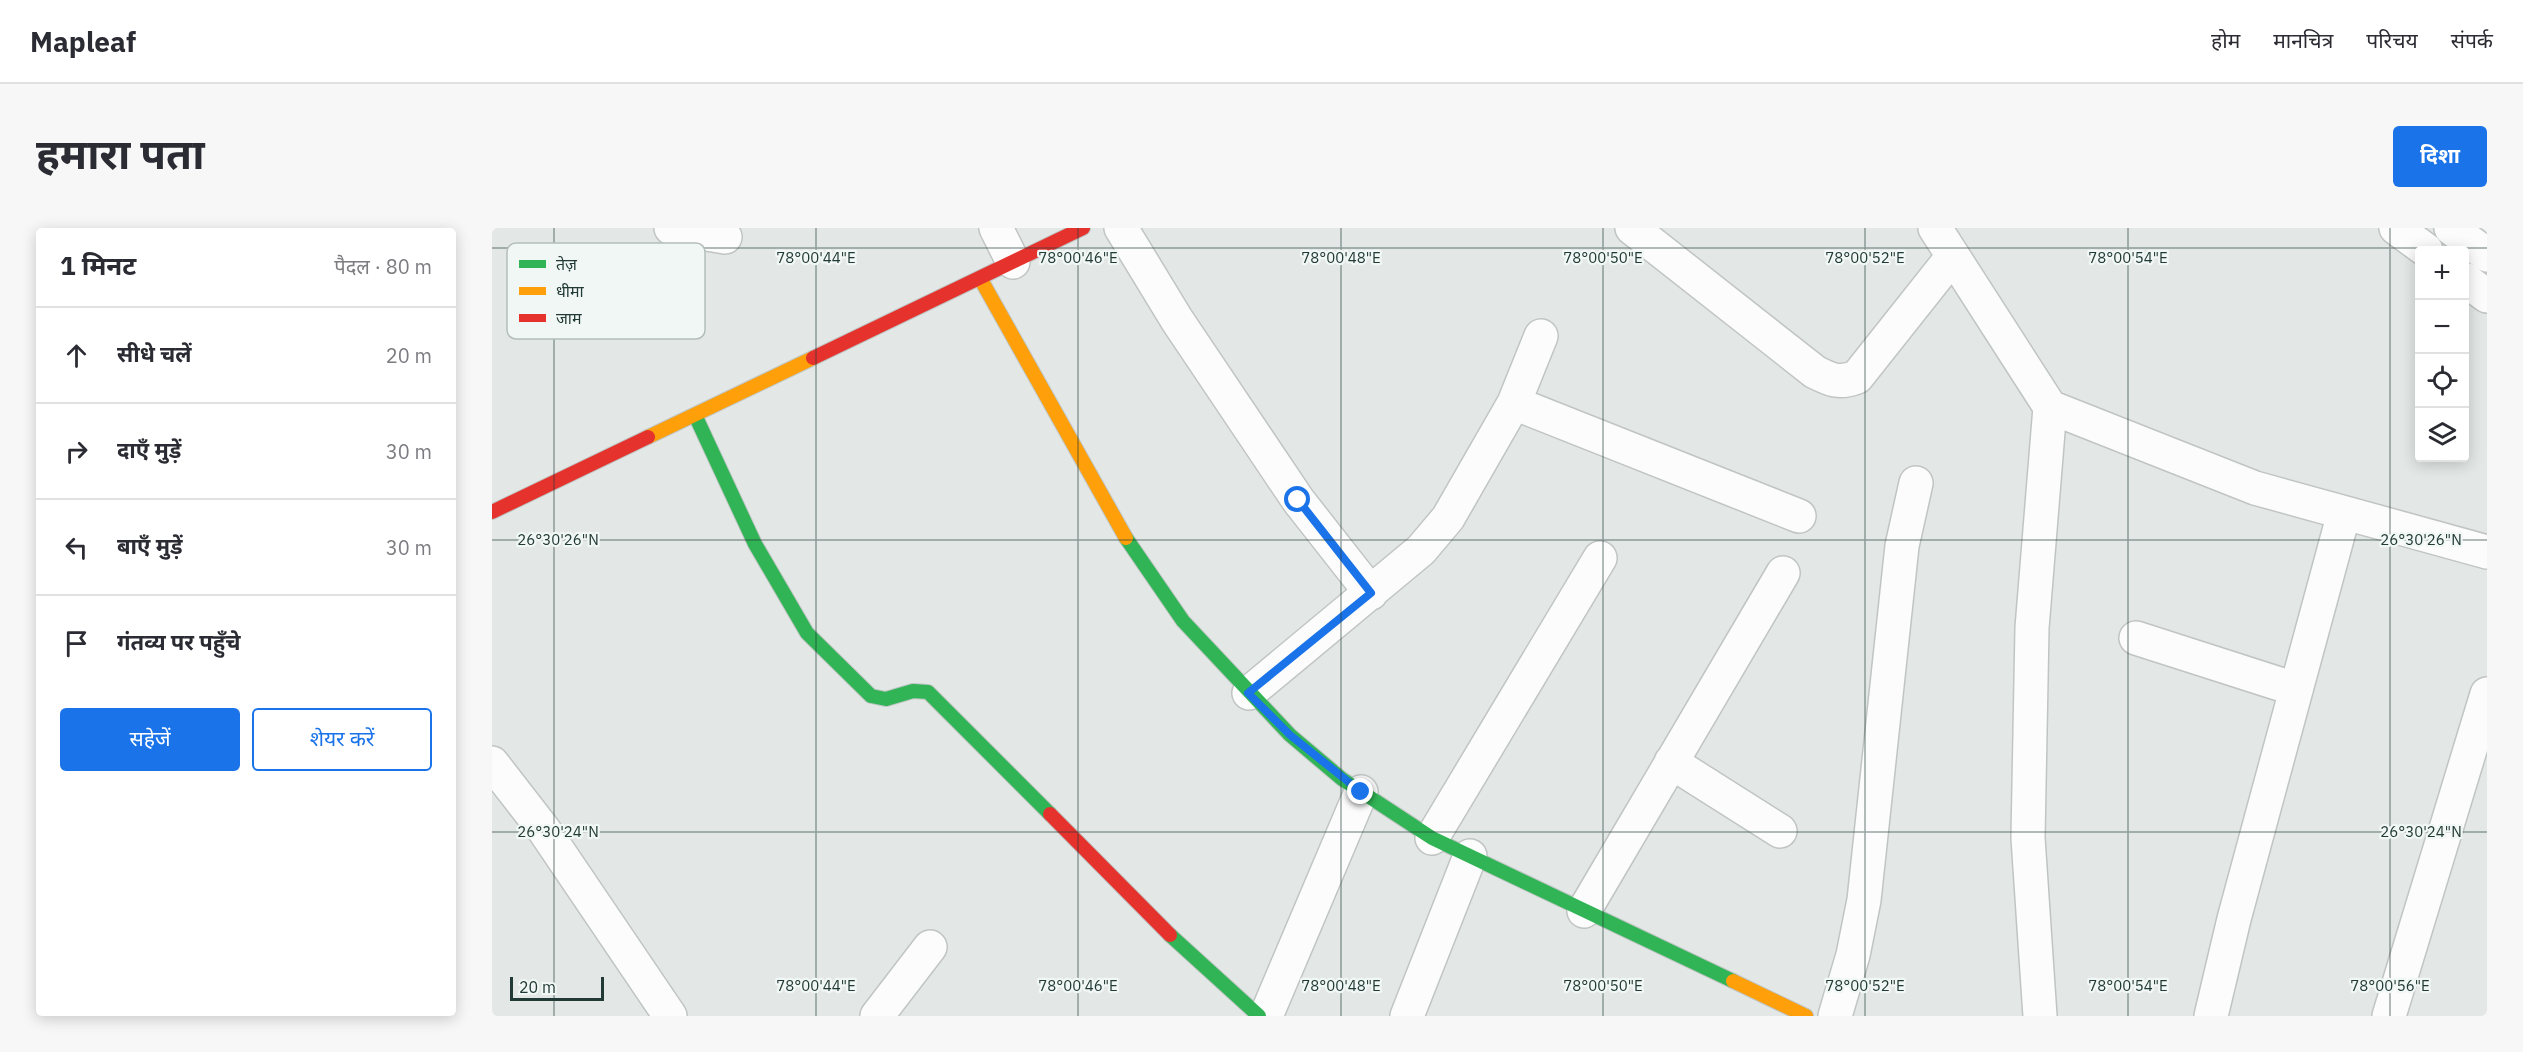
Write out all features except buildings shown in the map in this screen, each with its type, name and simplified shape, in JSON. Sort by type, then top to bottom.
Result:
[{"type":"main road","points":[[492,512],[1083,228]]},
{"type":"main road","points":[[980,278],[1135,553],[1183,621],[1248,693],[1290,735],[1361,792],[1432,838],[1803,1015]]},
{"type":"main road","points":[[695,415],[755,544],[807,633],[871,696],[881,701],[892,700],[908,690],[918,688],[928,692],[1171,936],[1259,1016]]},
{"type":"street","points":[[671,228],[725,237]]},
{"type":"street","points":[[996,228],[1013,262]]},
{"type":"street","points":[[1120,228],[1177,320],[1298,500],[1371,593]]},
{"type":"street","points":[[1632,228],[1815,372],[1834,382],[1845,382],[1857,377],[1953,256]]},
{"type":"street","points":[[1935,228],[2050,407],[2255,488],[2487,552]]},
{"type":"street","points":[[2396,228],[2421,246]]},
{"type":"street","points":[[2451,228],[2487,255]]},
{"type":"street","points":[[2469,283],[2487,296]]},
{"type":"street","points":[[1248,693],[1371,593],[1421,549],[1448,518],[1514,403],[1541,336]]},
{"type":"street","points":[[1514,403],[1799,516]]},
{"type":"street","points":[[2040,1016],[2028,838],[2032,628],[2050,407]]},
{"type":"street","points":[[1834,1016],[1852,955],[1864,900],[1902,546],[1916,483]]},
{"type":"street","points":[[2211,1016],[2295,689],[2344,513]]},
{"type":"street","points":[[1432,838],[1600,558]]},
{"type":"street","points":[[1584,911],[1783,573]]},
{"type":"street","points":[[2136,638],[2295,689]]},
{"type":"street","points":[[2389,1016],[2487,694]]},
{"type":"street","points":[[1671,762],[1780,831]]},
{"type":"street","points":[[492,763],[544,830],[670,1016]]},
{"type":"street","points":[[1266,1016],[1361,792]]},
{"type":"street","points":[[1407,1016],[1470,856]]},
{"type":"street","points":[[877,1016],[930,947]]},
{"type":"traffic: fast","points":[[695,415],[755,544],[807,633],[871,696],[886,699],[913,691],[928,692],[1050,814]]},
{"type":"traffic: fast","points":[[1126,538],[1183,621],[1290,735],[1342,779],[1432,838],[1733,981]]},
{"type":"traffic: fast","points":[[1170,935],[1259,1016]]},
{"type":"traffic: slow","points":[[980,278],[1126,538]]},
{"type":"traffic: slow","points":[[648,437],[813,358]]},
{"type":"traffic: slow","points":[[1733,981],[1806,1016]]},
{"type":"traffic: jam","points":[[813,358],[1083,228]]},
{"type":"traffic: jam","points":[[492,512],[648,437]]},
{"type":"traffic: jam","points":[[1050,814],[1170,935]]},
{"type":"route","points":[[1298,500],[1371,593],[1248,693],[1290,735],[1361,792]]}]
